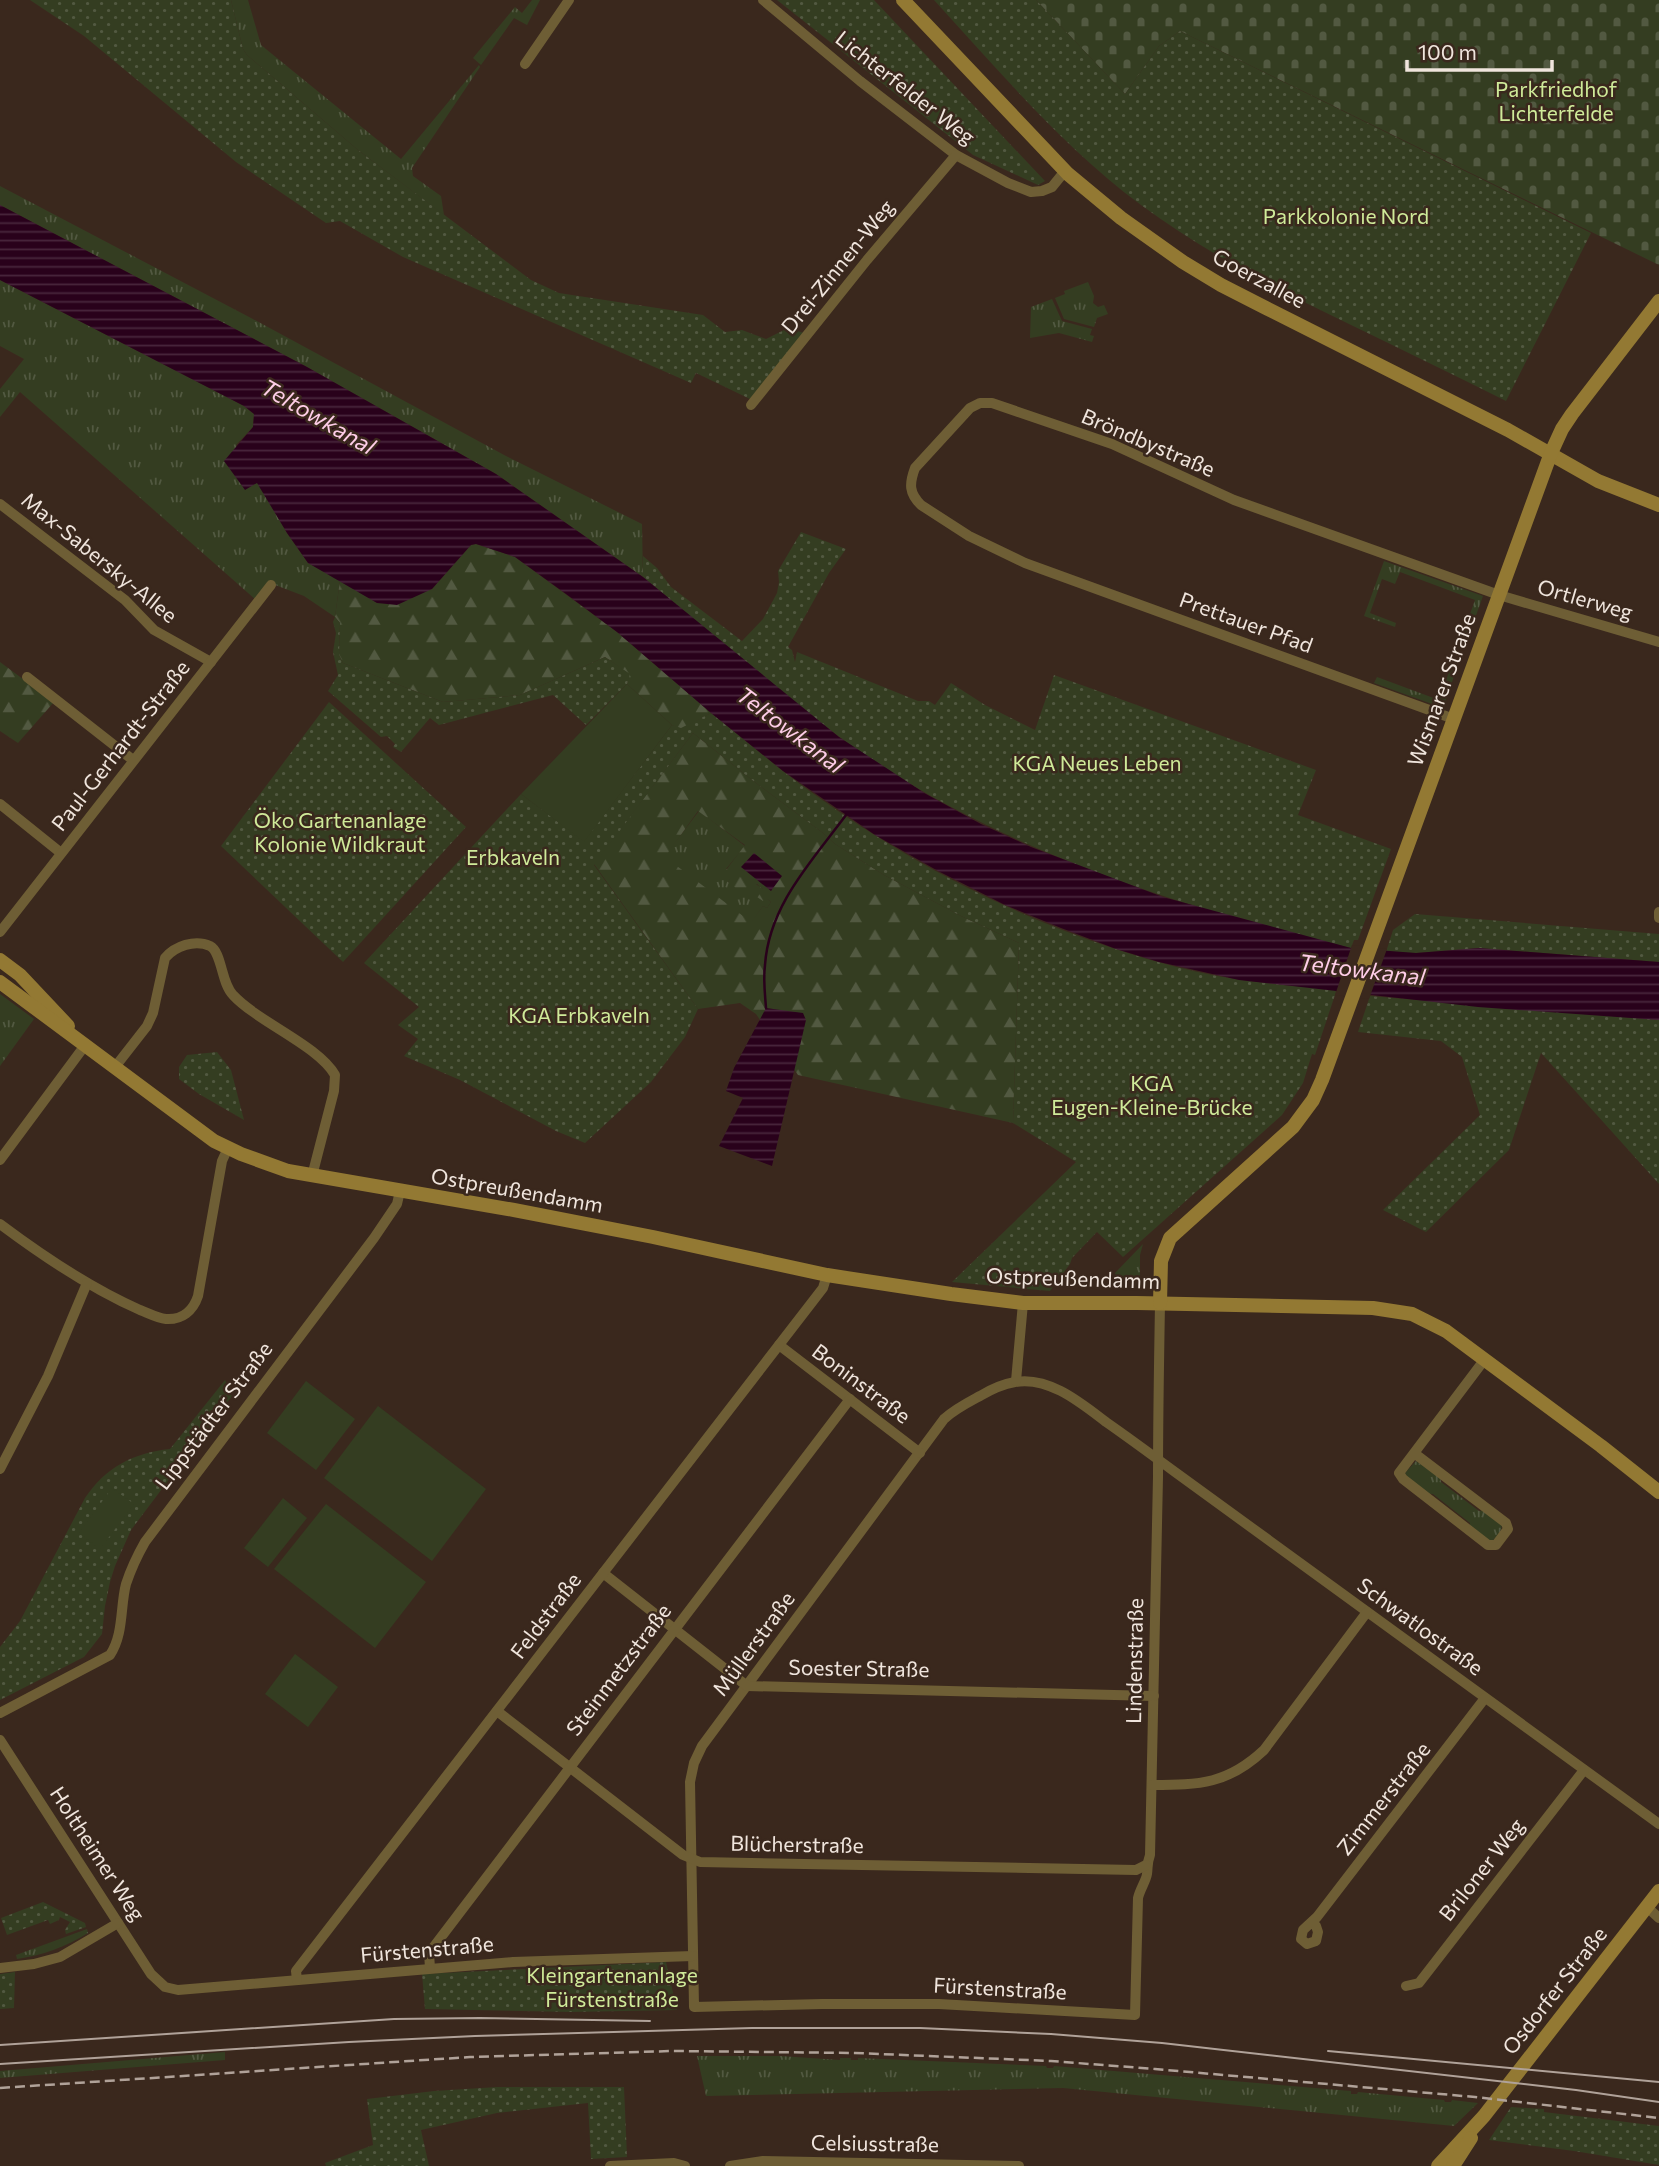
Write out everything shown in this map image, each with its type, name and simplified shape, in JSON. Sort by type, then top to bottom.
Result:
[{"type":"main road","name":"Goerzallee","points":[[903,0],[1065,171],[1134,228],[1154,239],[1183,262],[1221,285],[1488,419],[1598,481],[1659,505]]},
{"type":"main road","name":"Wismarer Straße","points":[[1160,1303],[1161,1261],[1168,1242],[1180,1228],[1293,1127],[1305,1112],[1322,1080],[1551,453],[1572,414],[1659,301]]},
{"type":"main road","points":[[0,960],[20,975],[44,1008]]},
{"type":"main road","points":[[0,982],[44,1008]]},
{"type":"main road","name":"Ostpreußendamm","points":[[44,1008],[182,1118],[228,1148],[288,1171],[518,1210],[827,1275],[1023,1303],[1160,1303],[1373,1308],[1398,1311],[1428,1321],[1446,1331],[1659,1492]]},
{"type":"main road","name":"Osdorfer Straße","points":[[1453,2166],[1485,2116],[1659,1891]]},
{"type":"main road","name":"Osdorfer Straße","points":[[1438,2166],[1485,2116]]},
{"type":"street","points":[[525,64],[569,0]]},
{"type":"street","name":"Lichterfelder Weg","points":[[763,0],[860,81],[956,155],[1031,192],[1052,187],[1065,171]]},
{"type":"street","name":"Drei-Zinnen-Weg","points":[[751,405],[867,260],[956,155]]},
{"type":"street","name":"Bröndbystraße","points":[[1025,563],[969,536],[921,505],[910,489],[915,468],[970,408],[980,403],[992,403],[1112,444],[1234,500],[1499,595]]},
{"type":"street","name":"Max-Sabersky-Allee","points":[[0,503],[125,600],[154,630],[211,662]]},
{"type":"street","name":"Prettauer Pfad","points":[[1025,563],[1454,719]]},
{"type":"street","name":"Paul-Gerhardt-Straße","points":[[0,932],[271,585]]},
{"type":"street","name":"Ortlerweg","points":[[1499,595],[1659,642]]},
{"type":"street","points":[[27,677],[133,760]]},
{"type":"street","points":[[0,804],[61,853]]},
{"type":"street","points":[[1659,912],[1659,918]]},
{"type":"street","points":[[116,1067],[147,1026],[153,1013],[165,958],[171,951],[186,945],[209,946],[217,954],[225,984],[232,994],[272,1026],[323,1059],[335,1075],[334,1091],[312,1176]]},
{"type":"street","points":[[0,1160],[86,1044]]},
{"type":"street","points":[[0,1224],[40,1253],[122,1302],[166,1319],[185,1315],[195,1304],[222,1161],[228,1148]]},
{"type":"street","name":"Lippstädter Straße","points":[[0,1713],[110,1655],[116,1647],[126,1585],[134,1563],[153,1529],[374,1238],[397,1204],[400,1191]]},
{"type":"street","name":"Feldstraße","points":[[297,1980],[296,1971],[823,1288],[827,1275]]},
{"type":"street","points":[[0,1469],[48,1376],[87,1283]]},
{"type":"street","points":[[1023,1303],[1016,1381],[1045,1386],[1073,1397],[1158,1460]]},
{"type":"street","name":"Lindenstraße","points":[[1135,2015],[1138,1898],[1150,1855],[1160,1303]]},
{"type":"street","name":"Boninstraße","points":[[779,1345],[920,1453]]},
{"type":"street","points":[[1414,1453],[1506,1523],[1508,1529],[1496,1545],[1488,1545],[1403,1479],[1399,1473],[1414,1453],[1485,1359]]},
{"type":"street","name":"Müllerstraße","points":[[694,2007],[690,1782],[694,1763],[702,1746],[944,1419],[987,1392],[1016,1381]]},
{"type":"street","name":"Steinmetzstraße","points":[[430,1968],[429,1953],[850,1399]]},
{"type":"street","name":"Schwatlostraße","points":[[1158,1460],[1659,1824]]},
{"type":"street","points":[[603,1573],[747,1686]]},
{"type":"street","points":[[1152,1785],[1194,1785],[1216,1780],[1230,1775],[1253,1760],[1264,1750],[1367,1612]]},
{"type":"street","name":"Soester Straße","points":[[747,1686],[1154,1696]]},
{"type":"street","name":"Zimmerstraße","points":[[1312,1923],[1485,1698]]},
{"type":"street","points":[[497,1711],[692,1860]]},
{"type":"street","name":"Holtheimer Weg","points":[[0,1740],[151,1974],[165,1987]]},
{"type":"street","name":"Briloner Weg","points":[[1406,1986],[1419,1983],[1584,1770]]},
{"type":"street","name":"Blücherstraße","points":[[692,1860],[714,1863],[1136,1870],[1146,1865]]},
{"type":"street","points":[[1647,1907],[1659,1918]]},
{"type":"street","points":[[0,1968],[34,1964],[60,1957],[118,1923]]},
{"type":"street","name":"Fürstenstraße","points":[[165,1987],[178,1990],[513,1962],[693,1956]]},
{"type":"street","name":"Fürstenstraße","points":[[694,2007],[927,2004],[1135,2015]]},
{"type":"street","name":"Celsiusstraße","points":[[730,2166],[763,2161],[1019,2166]]},
{"type":"street","points":[[610,2166],[674,2163],[685,2166]]},
{"type":"green space","points":[[30,0],[231,0],[243,49],[247,55],[358,150],[531,280],[559,293],[703,315],[725,332],[742,330],[766,339],[788,328],[804,333],[750,399],[696,373],[691,383],[403,257],[340,221],[326,223],[236,162],[84,36]]},
{"type":"green space","points":[[231,0],[248,0],[261,45],[401,159],[479,65],[412,168],[413,176],[441,196],[444,215],[358,150],[247,55],[243,49]]},
{"type":"green space","points":[[532,0],[540,0],[527,25],[514,18],[481,65],[473,58],[515,7],[522,13]]},
{"type":"green space","points":[[777,0],[874,0],[1045,181],[1038,185],[973,155]]},
{"type":"green space","name":"Parkkolonie Nord","points":[[934,0],[1036,0],[1125,94],[1159,46],[1180,31],[1591,233],[1506,401],[1268,284],[1216,255],[1141,205],[1058,133]]},
{"type":"green space","name":"Parkfriedhof Lichterfelde","points":[[1036,0],[1659,0],[1659,265],[1180,31],[1159,46],[1125,94]]},
{"type":"green space","points":[[0,186],[506,456],[642,524],[643,577],[496,474],[307,367],[0,205]]},
{"type":"green space","points":[[0,280],[244,406],[254,414],[253,427],[236,445],[287,533],[308,563],[340,580],[335,617],[304,596],[270,583],[256,600],[20,392],[0,417],[0,389],[24,359],[0,346]]},
{"type":"green space","points":[[1088,282],[1094,296],[1093,303],[1098,307],[1104,305],[1108,314],[1097,318],[1094,327],[1064,319],[1055,298],[1065,294],[1064,291]]},
{"type":"green space","points":[[1052,299],[1062,321],[1092,329],[1092,342],[1059,333],[1030,338],[1031,307]]},
{"type":"green space","name":"KGA Neues Leben","points":[[801,532],[846,549],[829,573],[788,647],[792,650],[795,662],[797,652],[918,701],[929,701],[935,705],[951,683],[985,705],[1035,730],[1054,675],[1316,770],[1298,815],[1391,849],[1358,940],[1354,940],[1351,948],[1169,898],[1051,854],[994,829],[938,800],[853,747],[643,577],[643,556],[657,568],[671,587],[742,641],[763,619],[777,593],[778,571]]},
{"type":"green space","points":[[476,544],[515,557],[617,632],[711,713],[681,729],[672,725],[627,684],[629,674],[605,657],[520,695],[443,702],[343,663],[339,655],[340,623],[335,617],[340,580],[377,603],[432,589],[471,545]]},
{"type":"green space","points":[[1384,561],[1483,596],[1464,649],[1458,648],[1475,600],[1400,572],[1395,584],[1382,579],[1370,613],[1396,623],[1395,627],[1364,616]]},
{"type":"green space","points":[[335,617],[340,623],[339,655],[343,663],[443,702],[520,695],[605,657],[630,674],[627,684],[586,725],[553,695],[439,725],[430,718],[401,752],[393,747],[395,744],[387,736],[381,737],[328,691],[338,675],[333,652]]},
{"type":"green space","points":[[1453,661],[1458,665],[1443,708],[1374,683],[1377,677],[1439,700]]},
{"type":"green space","points":[[0,662],[54,702],[18,743],[0,731]]},
{"type":"green space","points":[[627,684],[672,725],[584,842],[521,794]]},
{"type":"green space","name":"Öko Gartenanlage Kolonie Wildkraut","points":[[329,702],[466,827],[343,962],[221,846]]},
{"type":"green space","points":[[711,713],[798,782],[855,822],[900,851],[995,901],[1095,942],[1198,972],[1266,983],[1334,989],[1336,992],[1315,1055],[1312,1054],[1303,1083],[1282,1115],[1123,1257],[1097,1232],[1072,1258],[1050,1291],[952,1282],[1076,1162],[1013,1123],[1019,943],[884,875],[835,844],[693,733],[594,865],[698,1009],[685,1037],[651,1082],[585,1143],[556,1131],[460,1080],[404,1056],[418,1039],[398,1025],[419,1007],[364,963],[521,794],[584,841],[672,725],[681,728]]},
{"type":"green space","points":[[693,733],[835,844],[884,875],[1019,943],[1013,1123],[798,1075],[756,1014],[740,1003],[698,1009],[594,864]],"holes":[[[698,811],[745,845],[726,870],[732,875],[728,882],[747,897],[757,884],[763,889],[757,897],[771,902],[767,908],[763,906],[751,922],[665,857]]]},
{"type":"green space","points":[[699,811],[745,846],[726,869],[733,875],[728,882],[759,886],[771,902],[767,908],[763,906],[751,923],[664,857]]},
{"type":"green space","points":[[1415,914],[1659,934],[1659,962],[1479,948],[1416,953],[1386,952],[1393,930]]},
{"type":"green space","points":[[0,994],[34,1019],[0,1066]]},
{"type":"green space","points":[[1370,996],[1659,1020],[1659,1184],[1541,1053],[1509,1150],[1426,1232],[1383,1210],[1480,1115],[1462,1057],[1441,1041],[1358,1032]]},
{"type":"green space","points":[[217,1052],[231,1070],[244,1120],[179,1079],[179,1067],[187,1055]]},
{"type":"green space","points":[[1143,1244],[1140,1255],[1140,1283],[1133,1287],[1119,1288],[1115,1273]]},
{"type":"green space","points":[[225,1380],[232,1396],[131,1530],[110,1582],[102,1634],[84,1657],[0,1700],[0,1647],[20,1621],[85,1498],[102,1478],[122,1463],[144,1454],[170,1449]]},
{"type":"green space","points":[[306,1381],[355,1419],[316,1470],[267,1433]]},
{"type":"green space","points":[[378,1406],[486,1489],[432,1561],[324,1478]]},
{"type":"green space","points":[[1416,1461],[1440,1477],[1441,1482],[1479,1511],[1485,1510],[1502,1525],[1496,1538],[1488,1542],[1470,1528],[1470,1523],[1433,1494],[1420,1490],[1413,1484],[1405,1473]]},
{"type":"green space","points":[[112,1488],[134,1504],[100,1549],[79,1533]]},
{"type":"green space","points":[[283,1498],[307,1518],[268,1567],[244,1548]]},
{"type":"green space","points":[[326,1504],[426,1582],[375,1648],[274,1569]]},
{"type":"green space","points":[[295,1654],[338,1687],[308,1727],[265,1694]]},
{"type":"green space","points":[[43,1902],[85,1923],[86,1927],[66,1934],[65,1930],[70,1922],[60,1917],[50,1924],[48,1920],[7,1935],[1,1918]]},
{"type":"green space","points":[[87,1929],[88,1933],[63,1946],[17,1959],[16,1955]]},
{"type":"green space","name":"Kleingartenanlage Fürstenstraße","points":[[666,1962],[677,2010],[571,2012],[425,2009],[422,1974]]},
{"type":"green space","points":[[15,1972],[14,2008],[0,2009],[0,1974]]},
{"type":"green space","points":[[225,2052],[225,2060],[0,2078],[0,2071]]},
{"type":"green space","points":[[697,2056],[780,2056],[840,2060],[858,2058],[1047,2068],[1054,2066],[1478,2103],[1454,2126],[1063,2088],[706,2096]]},
{"type":"green space","points":[[497,2087],[624,2087],[627,2157],[591,2159],[588,2103],[497,2113],[421,2130],[429,2166],[326,2166],[325,2163],[373,2145],[367,2099]]},
{"type":"green space","points":[[1511,2107],[1544,2109],[1544,2112],[1659,2126],[1659,2165],[1489,2140]]},
{"type":"water","name":"Teltowkanal","points":[[0,205],[307,367],[496,474],[643,577],[839,737],[926,794],[981,824],[1031,847],[1163,897],[1351,948],[1416,953],[1479,948],[1659,962],[1659,1020],[1478,1007],[1239,980],[1116,949],[1005,905],[875,835],[783,771],[617,632],[515,557],[476,544],[471,545],[432,589],[397,605],[377,603],[308,563],[257,483],[245,490],[224,461],[253,427],[254,414],[244,406],[0,280]]},
{"type":"water","points":[[754,853],[782,876],[771,891],[741,867]]},
{"type":"water","points":[[766,1008],[803,1013],[806,1020],[772,1166],[719,1146],[743,1098],[726,1091],[734,1068]]},
{"type":"pier","points":[[1352,945],[1387,949],[1369,999],[1335,995]]},
{"type":"waterway","points":[[766,1008],[764,970],[768,943],[783,903],[806,867],[846,815]]},
{"type":"tram line","points":[[0,2045],[394,2019],[650,2021]]},
{"type":"tram line","points":[[0,2064],[475,2036],[752,2028],[920,2028],[1051,2034],[1162,2043],[1576,2090],[1659,2102]]},
{"type":"tram line","points":[[1328,2051],[1659,2082]]},
{"type":"railway","points":[[0,2088],[470,2057],[673,2051],[855,2053],[1051,2061],[1155,2069],[1475,2097],[1659,2118]]},
{"type":"park label","name":"Erbkaveln","points":[[513,858]]},
{"type":"park label","name":"KGA Erbkaveln","points":[[579,1016]]},
{"type":"park label","name":"KGA Eugen-Kleine-Brücke","points":[[1152,1096]]}]
